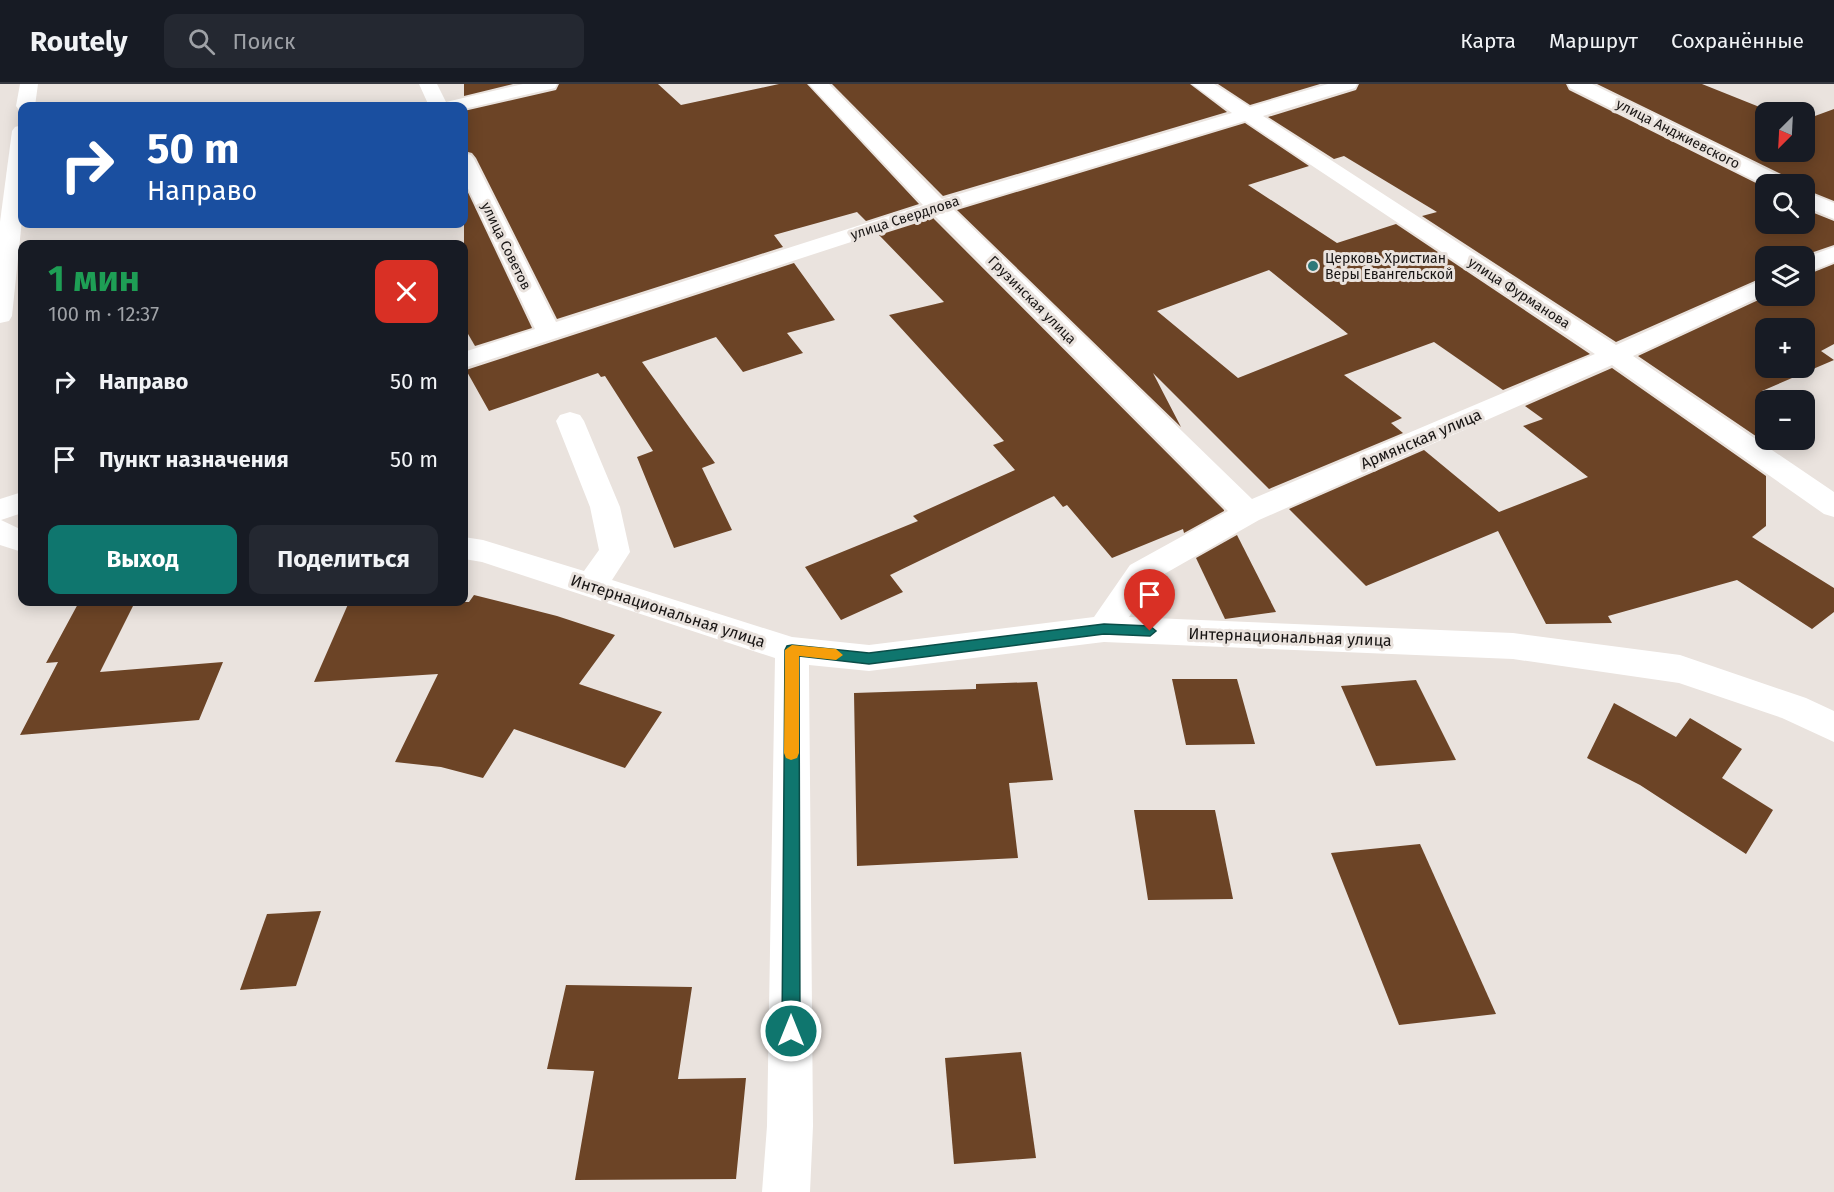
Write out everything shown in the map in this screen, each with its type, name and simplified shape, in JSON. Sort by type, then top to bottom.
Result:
[{"type":"street","points":[[27,102],[29,84]]},
{"type":"street","points":[[428,84],[436,102]]},
{"type":"street","points":[[468,102],[548,84]]},
{"type":"street","name":"Грузинская улица","points":[[818,84],[938,207],[1248,513]]},
{"type":"street","name":"улица Фурманова","points":[[1201,84],[1614,355],[1834,507]]},
{"type":"street","name":"улица Свердлова","points":[[468,359],[938,207],[1348,84]]},
{"type":"street","name":"улица Анджиевского","points":[[1577,84],[1758,174]]},
{"type":"street","points":[[0,316],[18,159]]},
{"type":"street","name":"улица Советов","points":[[468,167],[549,332]]},
{"type":"street","points":[[1815,203],[1834,212]]},
{"type":"street","points":[[1815,262],[1834,254]]},
{"type":"street","name":"Армянская улица","points":[[1104,629],[1141,573],[1248,513],[1614,355],[1755,290]]},
{"type":"street","points":[[570,421],[605,507],[615,552],[590,586]]},
{"type":"street","points":[[0,510],[18,503]]},
{"type":"street","points":[[0,531],[18,540]]},
{"type":"street","name":"Интернациональная улица","points":[[468,549],[483,551],[792,650],[869,658],[1104,629],[1501,645],[1680,669],[1794,708],[1834,727]]},
{"type":"street","points":[[786,1192],[790,1126],[792,650]]},
{"type":"building","points":[[464,84],[513,84],[464,96]]},
{"type":"building","points":[[559,84],[658,84],[681,105],[779,84],[807,84],[919,204],[866,221],[857,212],[774,235],[783,247],[557,319],[476,158],[468,152],[468,110],[556,90]]},
{"type":"building","points":[[832,84],[1190,84],[1227,112],[943,196]]},
{"type":"building","points":[[1218,84],[1320,84],[1250,105]]},
{"type":"building","points":[[1359,84],[1566,84],[1569,90],[1755,183],[1755,234],[1815,234],[1815,213],[1834,221],[1834,245],[1815,252],[1815,246],[1755,246],[1755,281],[1616,342],[1422,216],[1437,212],[1344,156],[1334,159],[1268,117],[1356,90]]},
{"type":"building","points":[[1597,84],[1702,84],[1755,105],[1755,161]]},
{"type":"building","points":[[1834,109],[1834,201],[1815,193],[1815,174],[1781,174],[1756,162],[1815,162],[1815,116]]},
{"type":"building","points":[[1245,123],[1309,166],[1248,185],[1337,243],[1396,224],[1590,354],[1503,390],[1434,342],[1344,375],[1402,418],[1391,423],[1403,433],[1269,489],[1153,373],[1181,427],[957,210]],"holes":[[[1269,270],[1348,334],[1238,378],[1157,311]]]},
{"type":"building","points":[[468,192],[532,328],[475,346],[468,334],[468,240],[464,240],[464,228],[468,228]]},
{"type":"building","points":[[933,218],[1224,511],[1184,533],[1183,529],[1112,558],[1067,505],[1063,507],[1054,496],[890,575],[903,592],[841,620],[805,567],[918,521],[913,516],[1015,470],[993,445],[1004,441],[889,315],[944,302],[879,235]]},
{"type":"building","points":[[794,263],[835,320],[787,333],[803,353],[743,372],[716,337],[642,362],[715,463],[702,468],[732,530],[674,548],[637,457],[653,451],[605,376],[601,377],[598,373],[489,411],[468,374],[468,369]]},
{"type":"building","points":[[1834,264],[1834,344],[1821,351],[1834,360],[1815,368],[1815,318],[1755,318],[1755,378],[1792,378],[1764,390],[1755,390],[1755,436],[1638,356],[1755,302],[1755,306],[1815,306],[1815,272]]},
{"type":"building","points":[[1612,368],[1766,476],[1766,526],[1752,537],[1834,588],[1834,612],[1812,629],[1737,580],[1608,616],[1612,623],[1546,624],[1498,531],[1366,586],[1289,509],[1424,450],[1499,512],[1588,477],[1523,426],[1543,419],[1525,406]]},
{"type":"building","points":[[1237,535],[1276,612],[1225,619],[1196,558]]},
{"type":"building","points":[[474,595],[557,616],[615,635],[579,684],[662,712],[625,768],[514,729],[483,778],[441,767],[395,762],[438,674],[314,682],[347,606],[468,606]]},
{"type":"building","points":[[77,606],[133,606],[100,672],[223,662],[199,720],[20,735],[58,662],[46,663]]},
{"type":"building","points":[[1172,679],[1237,679],[1255,744],[1186,745]]},
{"type":"building","points":[[1416,680],[1456,760],[1376,766],[1341,686]]},
{"type":"building","points":[[1037,682],[1053,780],[1009,783],[1018,858],[857,866],[854,693],[976,689],[976,684]]},
{"type":"building","points":[[1614,703],[1676,737],[1690,718],[1742,749],[1722,778],[1773,810],[1746,854],[1640,785],[1587,758]]},
{"type":"building","points":[[1134,810],[1215,810],[1233,899],[1148,900]]},
{"type":"building","points":[[1420,844],[1496,1014],[1399,1025],[1331,853]]},
{"type":"building","points":[[321,911],[296,986],[240,990],[267,914]]},
{"type":"building","points":[[566,985],[692,987],[678,1079],[746,1078],[736,1179],[575,1180],[594,1071],[547,1069]]},
{"type":"building","points":[[1021,1052],[1036,1158],[954,1164],[945,1058]]},
{"type":"slow traffic","points":[[791,753],[792,650],[836,655]]},
{"type":"place","name":"Церковь Христиан Веры Евангельской","points":[[1313,266]]},
{"type":"route","points":[[791,1031],[792,650],[869,658],[1104,629],[1150,631]]}]
